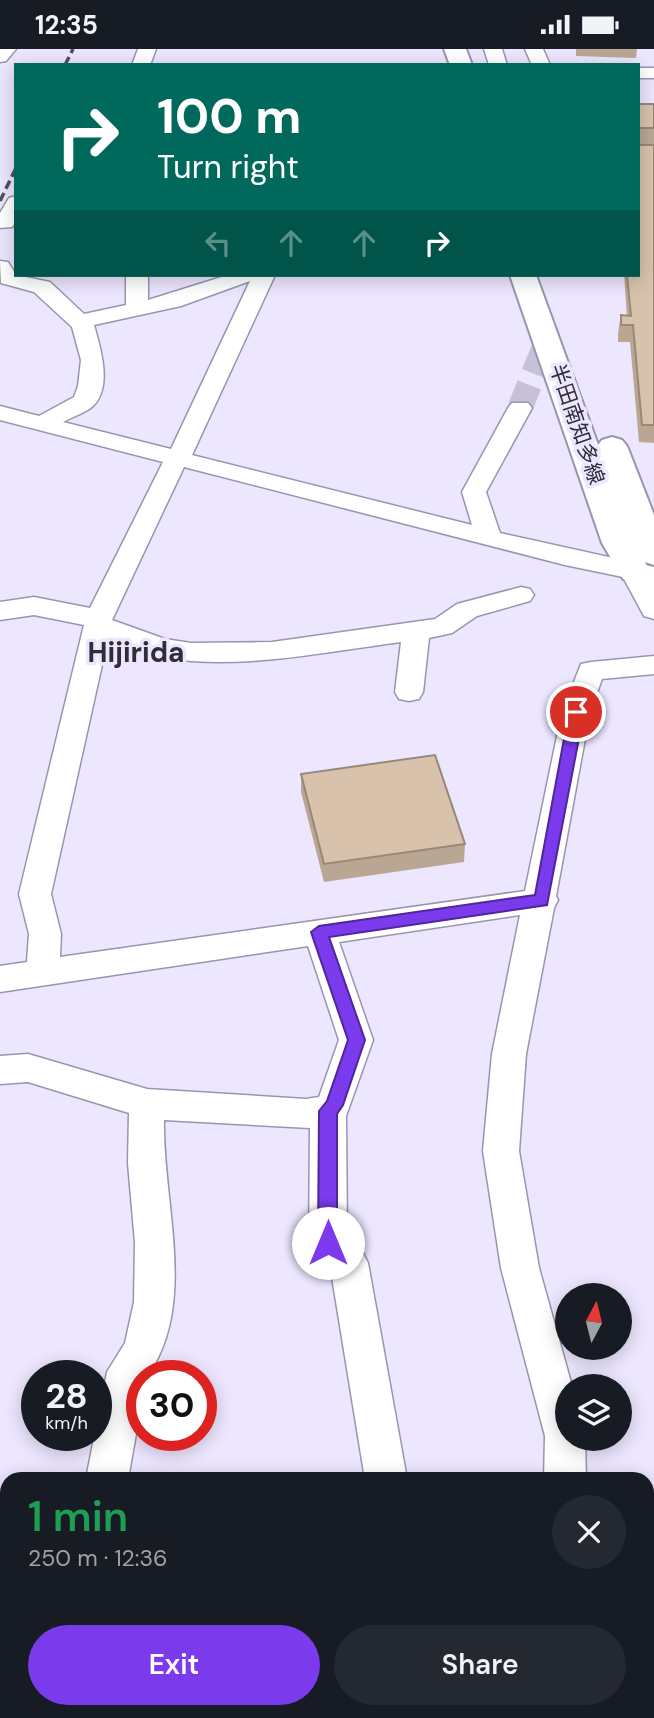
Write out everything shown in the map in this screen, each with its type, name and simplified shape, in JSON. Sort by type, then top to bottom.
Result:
[{"type":"main road","name":"半田南知多線","points":[[524,277],[618,543],[648,567]]},
{"type":"main road","name":"半田南知多線","points":[[545,277],[648,567]]},
{"type":"street","points":[[0,57],[7,49]]},
{"type":"street","points":[[7,223],[14,207]]},
{"type":"street","points":[[0,267],[9,278],[41,287],[83,325],[92,360],[90,386],[78,407],[42,424]]},
{"type":"street","points":[[137,277],[138,309]]},
{"type":"street","points":[[79,322],[173,301],[242,277]]},
{"type":"street","points":[[43,974],[45,934],[35,894],[98,621],[263,277]]},
{"type":"street","points":[[489,538],[475,503],[474,492],[520,408]]},
{"type":"street","points":[[0,413],[489,538],[648,567],[654,610]]},
{"type":"street","points":[[0,611],[12,607],[46,607],[98,621],[161,647],[222,653],[316,647],[416,629],[442,627],[467,610],[521,595]]},
{"type":"street","points":[[409,692],[416,629]]},
{"type":"street","points":[[565,1472],[565,1436],[520,1268],[501,1151],[509,1054],[542,900],[576,712],[591,671],[654,665]]},
{"type":"street","points":[[0,979],[542,900]]},
{"type":"street","points":[[0,1070],[27,1068],[147,1104],[306,1115],[328,1111],[334,1105],[356,1040],[319,932]]},
{"type":"street","points":[[108,1472],[127,1373],[139,1361],[156,1295],[146,1161],[147,1104]]},
{"type":"street","points":[[328,1111],[328,1243],[349,1263],[385,1472]]},
{"type":"building","points":[[640,104],[654,104],[654,128],[640,128]]},
{"type":"building","points":[[640,145],[654,145],[654,425],[642,425],[633,325],[621,325],[621,315],[631,316],[627,277],[640,277]]},
{"type":"building","points":[[435,755],[465,844],[324,864],[301,774]]},
{"type":"tunnel","points":[[527,277],[546,332]]},
{"type":"tunnel","points":[[520,408],[548,338],[545,330]]},
{"type":"railway","points":[[66,63],[73,49]]},
{"type":"railway","points":[[0,201],[14,172]]},
{"type":"district","name":"Hijirida","points":[[136,652]]},
{"type":"route","points":[[328,1243],[328,1111],[334,1105],[356,1040],[319,932],[542,900],[576,712]]}]
